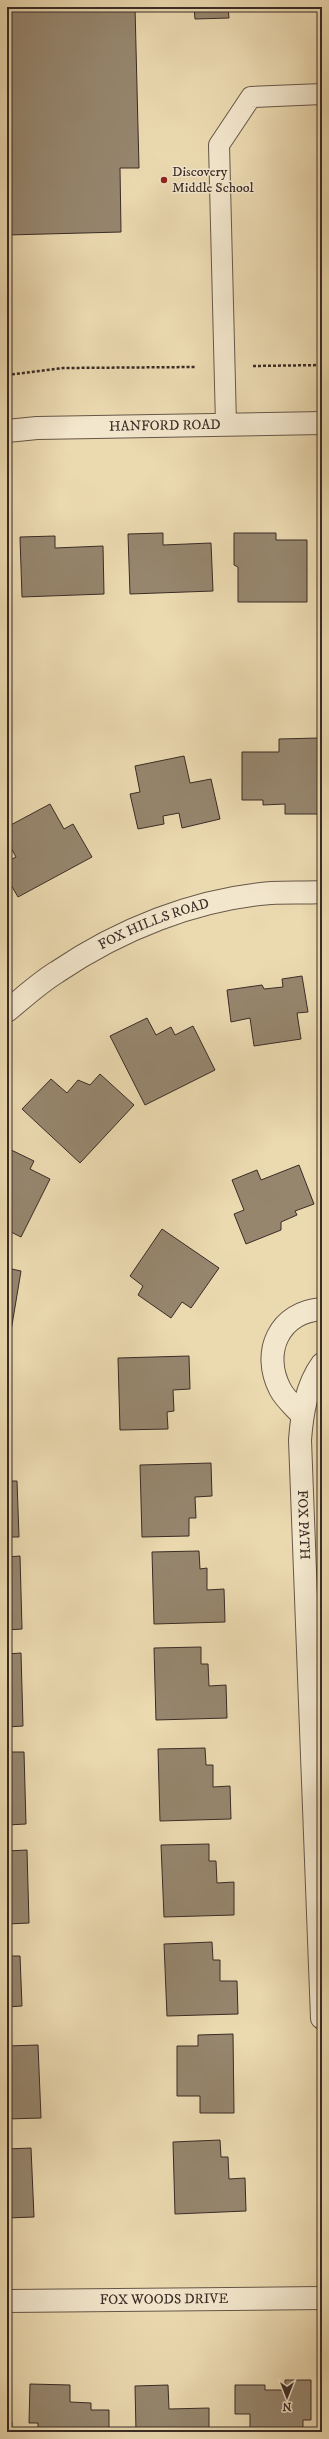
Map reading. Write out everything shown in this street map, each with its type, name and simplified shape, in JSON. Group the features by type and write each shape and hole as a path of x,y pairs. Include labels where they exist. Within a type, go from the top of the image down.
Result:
{"street":[{"name":"HANFORD ROAD","path":"7,432 37,428 322,423"},
{"name":"FOX HILLS ROAD","path":"7,1011 56,972 114,938 164,917 230,900 270,894 322,892"},
{"path":"302,1415 281,1391 272,1357 279,1333 286,1322 309,1310 322,1309"},
{"name":"FOX PATH","path":"322,1364 309,1390 302,1415 300,1440 322,2018"},
{"name":"FOX WOODS DRIVE","path":"7,2302 322,2298"}],"lane":[{"path":"226,424 219,145 251,97 322,94"}],"path":[{"path":"7,375 63,368 322,365"}],"building":[{"path":"7,7 135,7 139,168 120,168 121,232 7,235"},
{"path":"194,7 228,7 229,18 195,19"},
{"path":"163,533 163,545 211,543 213,591 130,594 128,534"},
{"path":"234,533 276,533 276,540 307,540 307,602 238,602 238,567 234,565"},
{"path":"55,536 55,548 103,546 104,594 22,597 20,537"},
{"path":"318,738 318,814 285,814 285,804 263,805 263,800 242,800 242,752 279,752 279,739"},
{"path":"184,756 190,783 211,779 220,819 182,828 179,813 163,816 164,824 138,829 130,794 140,792 135,766"},
{"path":"50,804 64,829 73,824 92,857 18,897 7,878 7,862 16,857 7,840 7,827"},
{"path":"302,976 308,1012 297,1013 301,1039 254,1046 250,1018 231,1022 227,990 262,985 264,989 283,987 282,979"},
{"path":"147,1018 156,1035 171,1027 175,1035 193,1026 215,1070 145,1105 110,1036"},
{"path":"100,1074 134,1105 80,1163 22,1109 51,1079 67,1093 78,1080 90,1085"},
{"path":"7,1148 34,1161 30,1169 50,1179 21,1237 7,1230"},
{"path":"299,1165 314,1204 295,1211 297,1215 281,1222 281,1230 246,1244 234,1214 244,1210 232,1180 257,1170 261,1180"},
{"path":"162,1229 219,1268 191,1308 182,1302 171,1318 138,1295 143,1286 130,1276"},
{"path":"7,1268 21,1271 9,1343 7,1342"},
{"path":"189,1356 190,1389 173,1390 174,1411 167,1412 168,1429 120,1430 118,1358"},
{"path":"211,1463 212,1496 195,1497 196,1518 189,1518 189,1536 142,1537 140,1465"},
{"path":"7,1481 17,1481 19,1537 7,1537"},
{"path":"199,1551 200,1569 207,1568 207,1590 224,1589 225,1622 154,1624 152,1552"},
{"path":"20,1556 22,1629 7,1630 7,1557"},
{"path":"201,1647 201,1664 208,1664 209,1686 226,1685 227,1718 156,1720 154,1648"},
{"path":"21,1653 23,1726 7,1727 7,1654"},
{"path":"205,1748 206,1765 213,1765 213,1787 230,1786 231,1819 160,1821 158,1749"},
{"path":"7,1752 24,1752 26,1824 7,1825"},
{"path":"209,1844 209,1861 216,1861 217,1883 234,1882 234,1915 164,1917 161,1845"},
{"path":"27,1850 29,1923 7,1924 7,1851"},
{"path":"212,1942 213,1960 220,1960 220,1981 237,1981 238,2014 167,2016 164,1944"},
{"path":"7,1956 20,1956 22,2006 7,2007"},
{"path":"233,2034 234,2113 200,2113 200,2096 177,2096 177,2046 198,2046 198,2035"},
{"path":"38,2045 41,2118 7,2119 7,2046"},
{"path":"220,2140 221,2157 228,2157 229,2179 245,2178 246,2211 175,2214 173,2142"},
{"path":"31,2148 34,2217 7,2218 7,2149"},
{"path":"285,2380 311,2380 311,2420 303,2420 303,2432 250,2432 250,2414 235,2414 235,2385 265,2385 265,2390 285,2390"},
{"path":"30,2384 70,2385 70,2402 91,2403 91,2410 109,2410 109,2432 38,2432 38,2423 29,2423"},
{"path":"168,2385 169,2409 209,2408 209,2432 136,2432 135,2386"},
{"path":"7,2422 12,2422 12,2432 7,2432"}],"place":[{"name":"Discovery Middle School","path":"164,180"}]}
